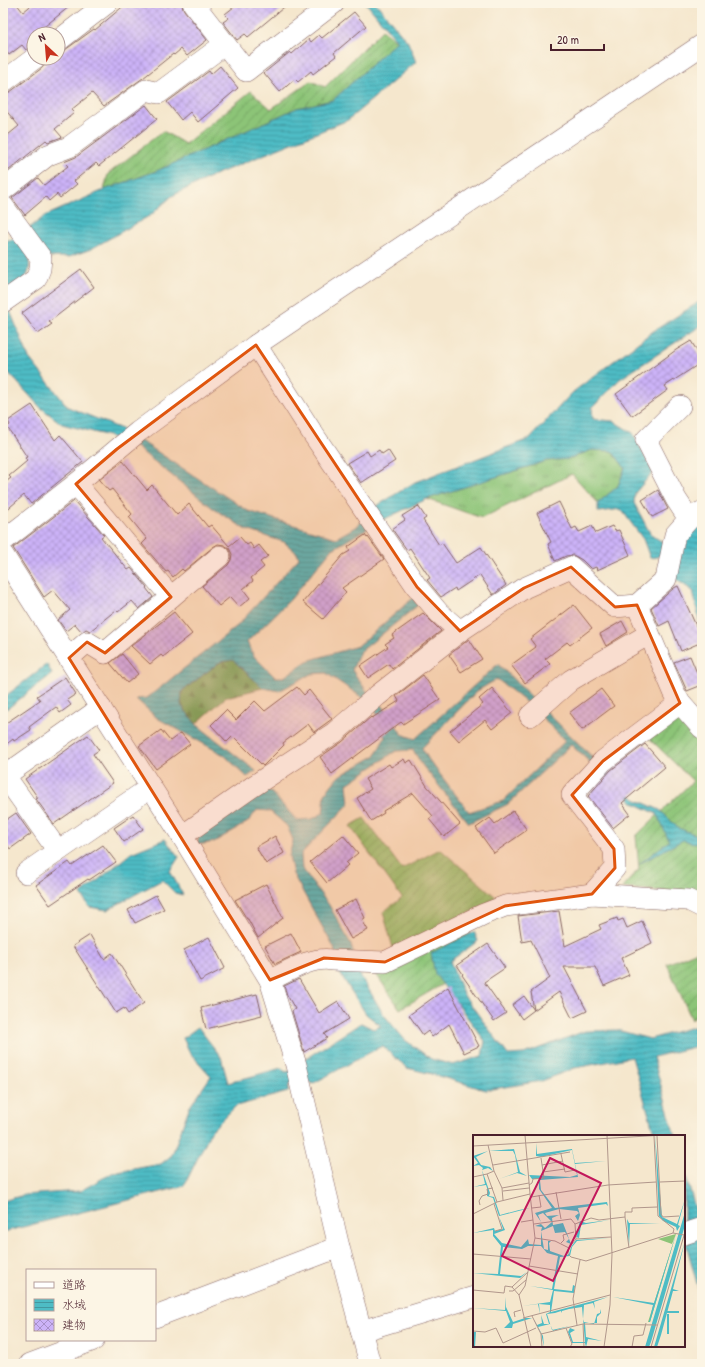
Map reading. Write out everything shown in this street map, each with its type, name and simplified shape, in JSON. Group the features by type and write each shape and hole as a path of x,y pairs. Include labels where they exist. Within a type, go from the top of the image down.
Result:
{"street":[{"path":"66,34 107,3"},
{"path":"193,3 246,71 334,3"},
{"path":"3,190 48,155 68,147 146,90 159,93 225,44"},
{"path":"3,541 76,484 116,449 256,345 702,45"},
{"path":"3,82 26,65"},
{"path":"3,206 41,258 40,269 36,279 4,302"},
{"path":"256,345 313,434 417,587 439,613 460,631"},
{"path":"182,836 256,784 334,733 371,701 460,631 524,588 571,567 615,607 637,605 666,579 675,535 696,515 676,499 646,440 680,406"},
{"path":"76,484 171,597"},
{"path":"3,555 182,836 270,980 302,1087 340,1247 370,1364"},
{"path":"69,658 87,642 104,653 220,556"},
{"path":"637,605 674,692 680,703 702,728"},
{"path":"537,710 571,680 649,634"},
{"path":"592,894 615,868 614,848 572,795 598,767 680,703"},
{"path":"58,851 4,777 101,708"},
{"path":"26,873 151,787"},
{"path":"270,980 311,961 324,958 332,960 385,962 484,914 505,906 592,894 688,900 702,907"},
{"path":"685,1234 702,1228"},
{"path":"156,1317 340,1247"},
{"path":"361,1331 473,1297"},
{"path":"30,1364 91,1341"}],"highlighted area":[{"path":"256,345 417,587 460,631 524,588 571,567 615,607 637,605 680,703 603,761 572,795 614,849 615,868 592,894 505,906 385,962 324,958 270,980 69,658 87,642 105,653 171,597 76,484 117,449"}],"green space":[{"path":"382,30 397,41 333,100 297,108 159,170 104,190 108,174 163,131 185,144 251,91 271,109 311,81 325,87"},
{"path":"592,450 612,451 625,468 618,486 598,503 572,474 482,518 427,499 546,461 568,459"},
{"path":"233,660 263,688 226,697 196,724 181,705 182,691 220,662"},
{"path":"681,715 702,735 702,894 622,888 639,869 636,836 693,781 649,738"},
{"path":"364,818 402,869 440,849 497,898 461,918 471,938 440,956 448,981 400,1009 376,974 397,962 383,912 402,898 350,826"},
{"path":"702,949 702,1008 692,1020 667,964"}],"water":[{"path":"366,3 376,3 408,42 416,62 348,120 212,176 172,196 151,215 91,249 69,257 28,257 29,270 27,276 19,284 3,295 3,241 15,239 45,216 104,190 159,170 297,108 333,100 397,41"},
{"path":"702,300 702,325 620,379 592,408 593,419 613,421 633,433 653,472 635,493 634,503 651,535 663,542 662,556 650,558 643,539 621,509 598,512 598,503 618,486 625,468 612,451 592,450 568,459 546,461 427,499 380,521 331,550 290,600 247,642 254,656 275,677 284,677 307,661 358,646 413,598 418,605 360,652 352,670 366,690 382,705 402,734 415,739 498,664 635,799 660,810 678,828 702,837 702,845 683,840 639,864 669,841 657,814 634,803 571,745 508,804 469,823 422,765 413,750 396,751 347,784 349,804 301,854 302,869 329,905 351,944 360,975 384,1015 405,1040 431,1059 453,1065 482,1056 485,1041 435,974 431,953 474,932 478,941 450,961 463,994 508,1055 524,1054 585,1031 617,1030 650,1039 697,1026 702,1020 702,1045 653,1057 675,1135 655,1135 632,1057 575,1068 542,1081 486,1090 407,1068 382,1046 312,1084 307,1081 289,1085 288,1092 236,1106 211,1131 184,1186 3,1232 3,1201 24,1195 80,1191 112,1173 161,1164 172,1155 189,1108 211,1076 190,1053 183,1038 198,1027 221,1057 228,1083 281,1068 286,1072 302,1067 305,1059 361,1023 373,1029 381,1026 366,1014 339,972 334,948 293,874 289,856 293,840 287,826 270,811 257,810 248,822 214,842 197,845 200,832 258,796 258,788 270,791 297,820 312,819 323,813 325,793 338,777 375,756 385,737 376,711 360,696 326,673 311,674 279,691 263,688 233,660 220,662 182,691 181,705 196,724 256,771 247,777 224,755 157,718 136,699 147,698 237,626 299,558 297,553 284,542 247,530 214,509 136,447 109,436 62,424 40,407 6,370 3,361 3,307 9,308 29,358 68,407 124,430 248,511 336,538 357,526 373,512 372,509 415,482 529,439 573,392 652,332","holes":["497,679 532,707 565,741 503,801 469,812 429,760 422,748 477,691"]},
{"path":"697,526 702,526 702,635 693,591 674,578 684,540"},
{"path":"47,664 52,674 3,712 3,698"},
{"path":"165,839 179,857 170,871 183,895 175,893 162,880 107,910 89,907 81,894 131,853"},
{"path":"685,1172 702,1232 702,1302 685,1240"}],"building":[{"path":"3,3 16,3 23,12 34,3 74,3 45,26 26,26 26,50 22,45 9,55 3,47"},
{"path":"127,3 181,3 184,10 207,40 187,56 181,49 174,55 173,54 104,106 92,93 71,110 74,113 55,129 62,137 48,142 46,140 3,175 3,139 19,126 3,107 3,95 10,92 44,66 66,66 66,49 94,29 95,30"},
{"path":"239,3 289,3 248,37 245,34 237,40 223,22 229,18 225,14"},
{"path":"354,12 366,26 334,53 336,56 313,74 311,71 298,82 295,79 280,92 264,73 290,52 292,54 309,39 311,42 319,35 322,38"},
{"path":"220,66 238,88 198,122 190,112 181,120 167,102 209,71 211,74"},
{"path":"146,105 157,119 99,166 96,163 74,181 77,184 60,198 57,194 49,201 46,197 25,215 12,198 38,178 44,185 68,166 64,162 76,157"},
{"path":"81,269 94,287 49,322 52,324 38,334 22,313"},
{"path":"691,341 702,359 702,362 665,386 668,390 632,416 616,394 676,350"},
{"path":"32,405 55,440 60,435 83,462 31,504 24,495 3,513 3,484 11,478 9,476 27,461 25,458 27,457 7,427 10,425 8,421"},
{"path":"379,450 382,454 388,450 395,461 361,483 347,463 367,451 370,456"},
{"path":"123,461 147,490 152,485 177,515 189,504 208,527 211,525 229,546 240,537 247,545 250,543 254,549 259,545 268,556 260,562 264,567 251,578 253,581 243,589 250,598 239,607 230,597 219,606 202,586 228,565 231,560 232,554 229,548 224,545 218,544 213,547 184,571 182,569 173,577 168,571 166,572 142,544 147,539 129,517 132,514 112,489 109,491 99,480"},
{"path":"658,490 668,509 652,517 642,500"},
{"path":"74,501 104,535 101,537 128,570 131,568 147,587 146,588 153,597 139,609 132,601 118,612 116,610 90,631 86,629 82,632 75,624 66,631 58,620 70,610 53,590 44,597 13,548"},
{"path":"559,502 572,529 576,527 579,532 592,526 596,533 612,526 615,531 619,530 630,555 597,570 596,567 591,569 582,560 573,555 566,556 555,561 548,544 551,542 537,513"},
{"path":"418,506 426,518 423,520 439,545 442,543 456,563 481,547 506,585 493,595 480,575 456,591 455,588 441,597 427,580 430,578 410,548 407,550 392,529 405,520 402,516"},
{"path":"365,535 384,559 342,588 346,592 323,619 303,602 343,555 350,551 348,547"},
{"path":"678,586 702,639 702,642 681,651 669,621 659,626 651,608"},
{"path":"574,605 592,628 570,645 567,642 545,659 550,664 525,683 511,665 536,647 530,639"},
{"path":"174,612 192,634 163,657 161,655 150,664 131,646"},
{"path":"423,613 441,631 392,669 389,664 368,678 360,666 388,647 385,644 394,638 392,635"},
{"path":"622,621 628,632 606,646 600,634"},
{"path":"469,639 482,659 461,672 449,655"},
{"path":"122,654 138,674 127,683 110,663"},
{"path":"690,656 702,685 687,691 674,662"},
{"path":"423,675 440,700 403,724 401,722 332,774 320,757 342,742 371,717 372,718 399,701 396,696"},
{"path":"65,677 76,694 67,700 71,705 60,713 56,707 29,727 31,730 14,741 13,739 3,747 3,725 40,700 37,696"},
{"path":"297,687 304,695 309,690 332,719 314,732 308,724 283,743 284,745 263,766 233,736 227,742 211,725 226,710 236,720 255,701 265,711"},
{"path":"492,688 512,713 492,729 485,720 459,741 450,731 483,704 479,699"},
{"path":"601,689 614,706 582,730 569,713"},
{"path":"161,730 170,741 181,733 190,744 156,769 139,746"},
{"path":"88,735 99,750 93,754 113,783 54,824 36,799 38,798 25,779"},
{"path":"645,744 665,767 622,803 630,814 613,828 588,796 611,770"},
{"path":"404,759 406,763 411,760 427,786 460,824 444,837 429,819 433,816 413,793 383,811 384,813 371,821 357,798 371,789 365,779 389,764 391,767"},
{"path":"513,811 527,830 494,853 476,828 490,818 495,824"},
{"path":"16,813 31,834 10,849 3,838 3,822"},
{"path":"133,815 143,829 124,842 114,828"},
{"path":"343,835 358,853 346,863 348,865 327,883 310,862"},
{"path":"275,836 284,853 266,864 256,847"},
{"path":"103,845 116,862 50,905 36,885 69,862 72,866"},
{"path":"266,884 283,918 258,938 248,919 235,900"},
{"path":"156,895 164,909 135,923 128,910"},
{"path":"356,899 365,918 362,920 368,930 351,939 335,910"},
{"path":"559,911 565,946 601,929 599,925 617,918 618,921 623,919 627,928 642,921 652,943 621,958 629,975 604,986 595,967 564,967 587,1011 572,1018 559,992 534,1010 531,992 550,978 531,940 522,942 518,916"},
{"path":"291,933 301,952 275,964 265,946"},
{"path":"90,935 104,959 112,953 144,1003 128,1014 124,1008 116,1013 73,946"},
{"path":"209,937 225,968 200,981 184,950"},
{"path":"488,944 505,968 484,982 506,1013 494,1021 462,975 463,974 457,965"},
{"path":"299,979 319,1013 338,1001 349,1019 324,1034 327,1038 304,1052 292,1011 295,1009 284,986"},
{"path":"448,987 479,1046 464,1053 449,1024 432,1037 428,1031 423,1035 409,1015"},
{"path":"257,994 262,1015 206,1029 201,1008"},
{"path":"524,996 534,1010 522,1019 512,1005"}]}
